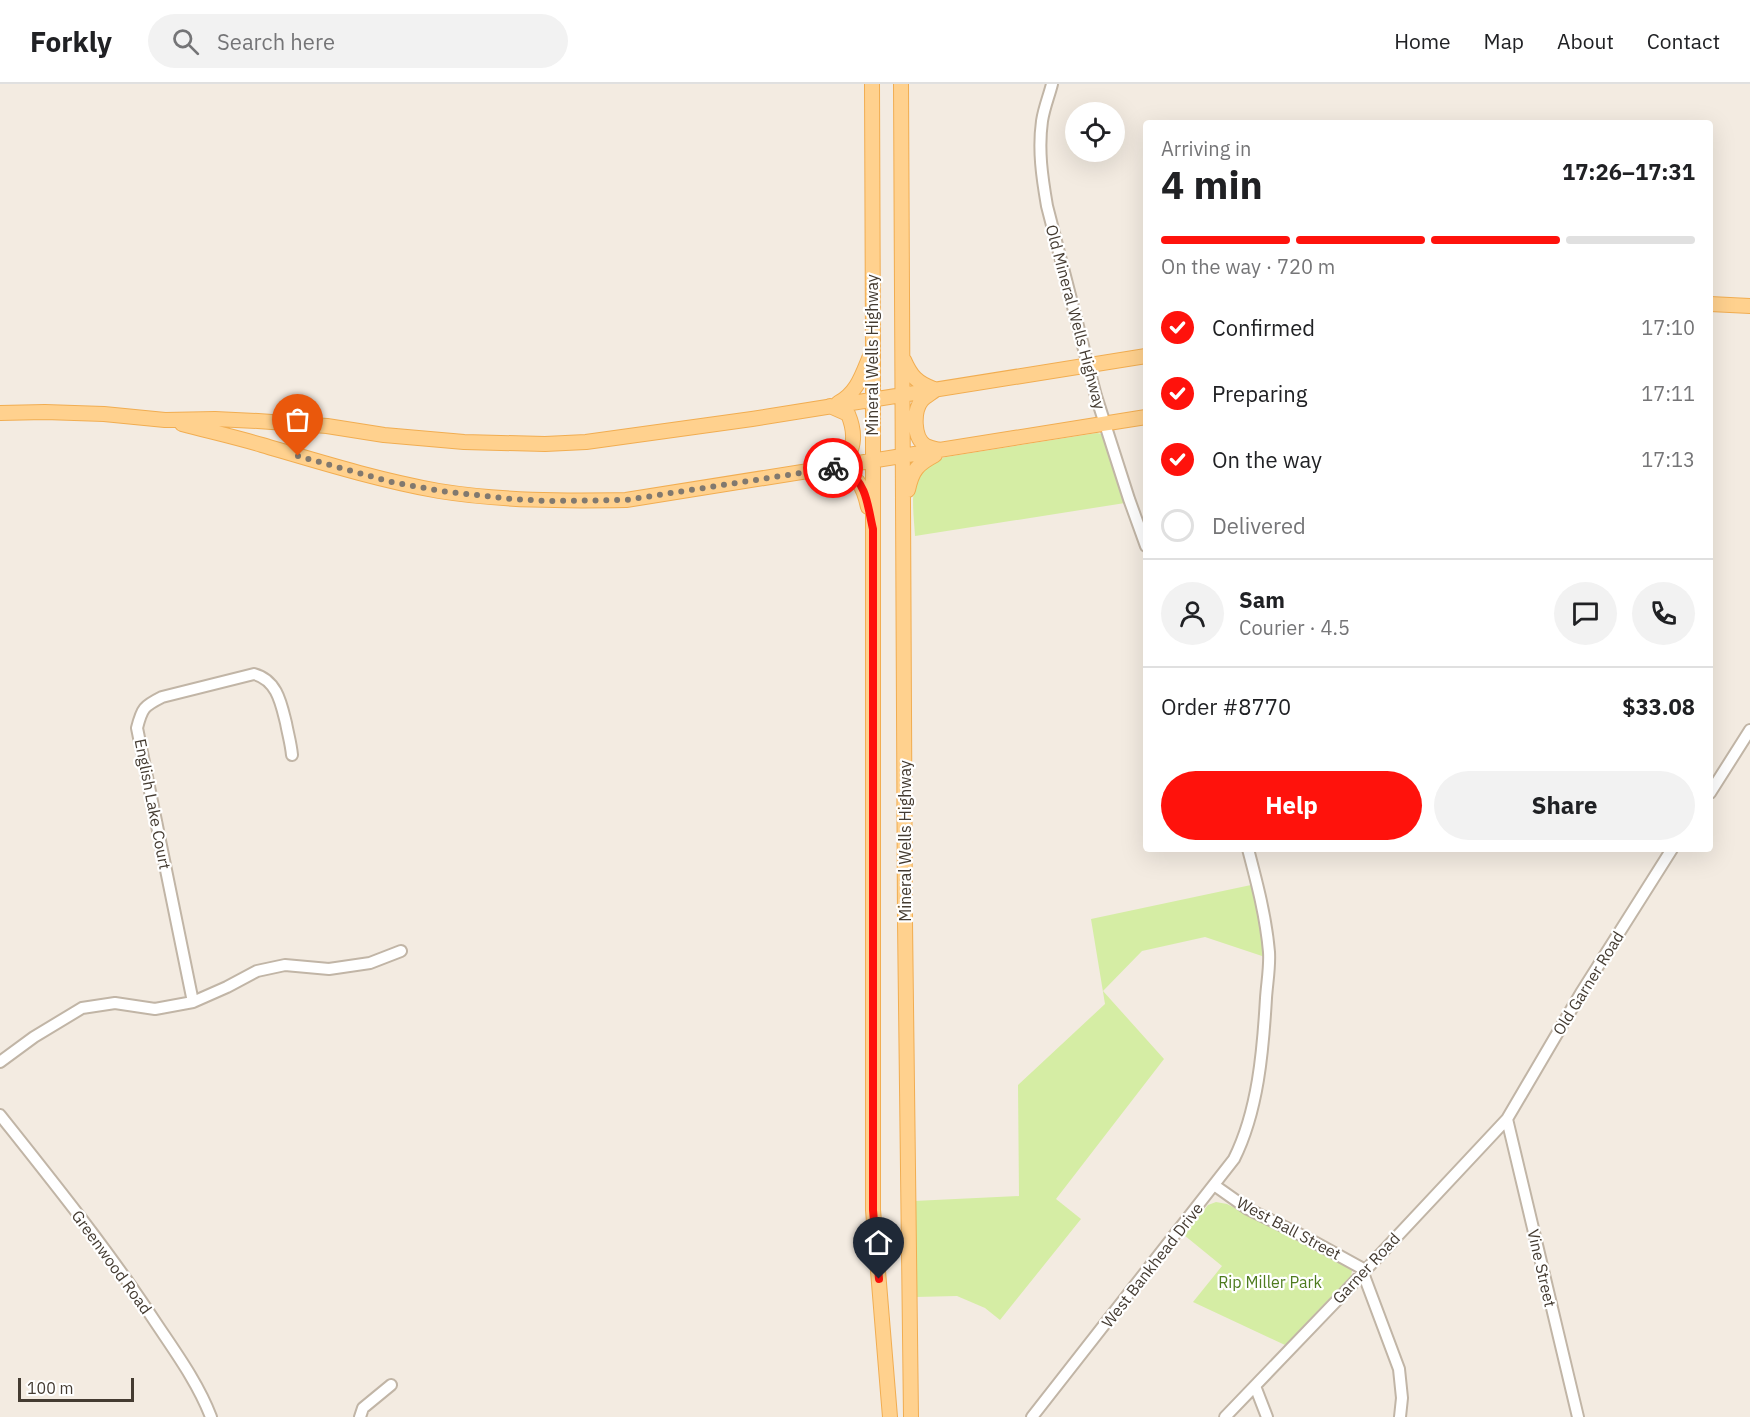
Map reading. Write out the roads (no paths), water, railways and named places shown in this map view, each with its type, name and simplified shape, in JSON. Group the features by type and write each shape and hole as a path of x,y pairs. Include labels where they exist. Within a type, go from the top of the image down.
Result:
{"main road":[{"name":"Mineral Wells Highway","path":"872,84 873,1210 891,1417"},
{"name":"Mineral Wells Highway","path":"901,84 905,922 911,1417"},
{"path":"1713,304 1750,306"},
{"path":"1713,310 1727,306"},
{"path":"830,406 847,398 855,390 873,349"},
{"path":"903,356 914,378 935,390"},
{"path":"0,413 45,412 104,414 165,420 258,421 327,426 384,435 465,442 545,444 586,442 658,433 1143,357"},
{"path":"935,390 921,401 916,413 917,428 920,439 925,445 942,451"},
{"path":"830,406 848,414 854,442 850,455 832,468"},
{"path":"165,420 391,482 441,491 548,501 626,500 1143,418"},
{"path":"904,509 914,470 924,460 942,451"},
{"path":"832,468 847,472 858,481 863,490 873,529"}],"street":[{"name":"Old Mineral Wells Highway","path":"1052,84 1042,119 1040,148 1047,206 1104,425 1143,537"},
{"name":"English Lake Court","path":"193,1002 137,728 141,711 162,697 254,674 262,676 273,686 280,698 292,755"},
{"path":"1713,788 1750,730"},
{"name":"West Bankhead Drive","path":"1032,1417 1214,1185 1238,1151 1255,1103 1265,1017 1269,955 1262,902 1249,852"},
{"name":"Old Garner Road","path":"1507,1119 1581,993 1670,852"},
{"path":"0,1062 34,1037 82,1008 115,1003 155,1008 193,1002 257,970 285,965 329,969 370,963 401,951"},
{"name":"Greenwood Road","path":"0,1115 55,1182 137,1294 183,1364 206,1403 211,1417"},
{"name":"Garner Road","path":"1225,1417 1507,1119"},
{"name":"Vine Street","path":"1507,1119 1578,1417"},
{"name":"West Ball Street","path":"1214,1185 1248,1209 1364,1271"},
{"path":"1364,1271 1399,1370 1402,1398 1400,1417"},
{"path":"360,1417 363,1408 391,1385"},
{"path":"1255,1386 1267,1417"}],"park label":[{"name":"Rip Miller Park","path":"1270,1282"}]}
